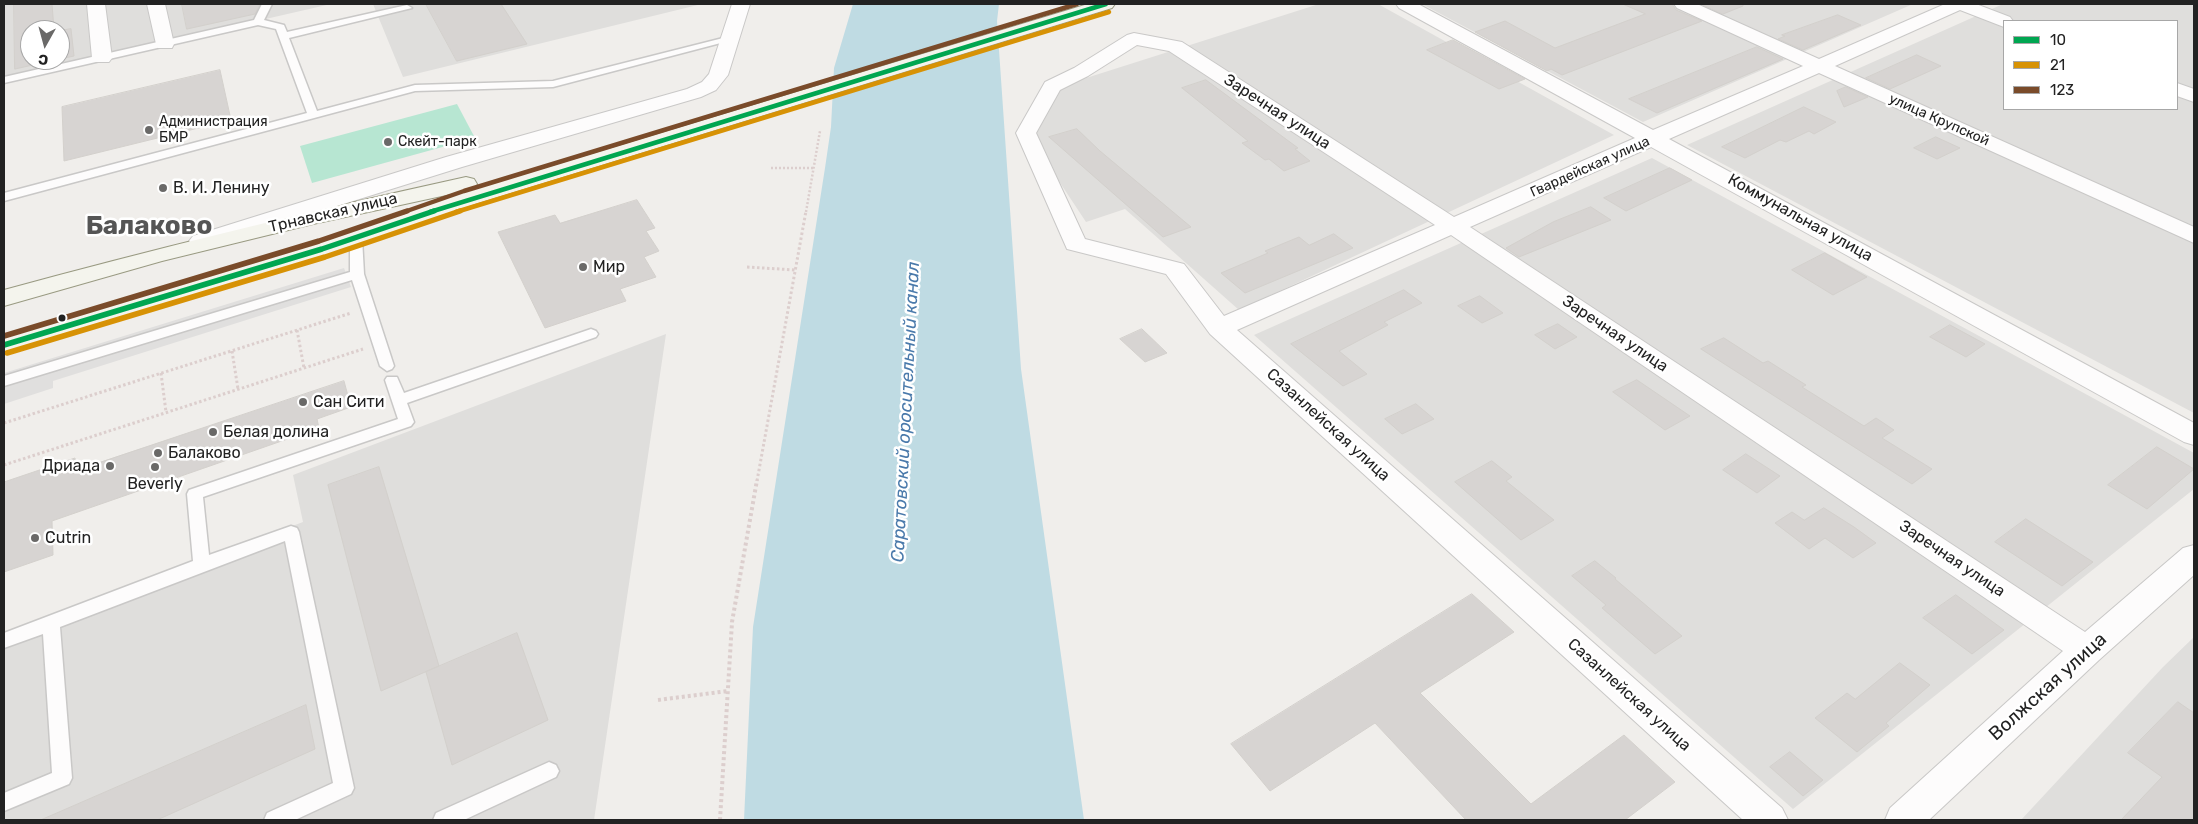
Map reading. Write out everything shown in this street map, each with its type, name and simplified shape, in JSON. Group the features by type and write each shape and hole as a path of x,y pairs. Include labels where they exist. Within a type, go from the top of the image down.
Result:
{"main road":[{"path":"734,116 1106,4"},
{"name":"Трнавская улица","path":"4,298 154,256 313,217 464,184 734,116"},
{"name":"Трнавская улица","path":"4,345 322,249 467,199 734,116"},
{"path":"313,217 324,225 326,236 322,249"}],"street":[{"path":"96,4 102,58"},
{"path":"156,4 165,44"},
{"path":"154,256 454,162 694,93 709,86 718,75 741,4"},
{"name":"Коммунальная улица","path":"1405,4 1654,138 2194,435"},
{"name":"улица Крупской","path":"1683,4 2194,236"},
{"path":"1960,4 2003,21"},
{"name":"Гвардейская улица","path":"1220,328 1960,4"},
{"name":"Заречная улица","path":"1134,39 1175,46 1454,226 2087,650"},
{"name":"Сазанлейская улица","path":"1134,39 1081,72 1052,86 1026,133 1075,244 1175,269 1220,328 1769,820"},
{"path":"2178,89 2194,96"},
{"path":"454,162 441,172 438,178 446,183 464,184"},
{"name":"Волжская улица","path":"1903,820 2087,650 2194,557"}],"lane":[{"path":"258,22 268,4"},
{"path":"284,36 407,8"},
{"path":"4,80 258,22 280,27 313,115"},
{"path":"4,198 415,88 553,84 731,38"},
{"path":"202,565 195,494 406,422 357,274 356,238"},
{"path":"4,381 357,274"},
{"path":"399,400 592,334"},
{"path":"4,641 291,532 344,788 296,815 274,820"},
{"path":"4,802 62,778 51,623"},
{"path":"443,820 549,770"}],"path":[{"path":"720,820 732,622 820,131"},
{"path":"771,168 813,168"},
{"path":"747,267 795,270"},
{"path":"4,422 368,308"},
{"path":"297,330 304,368"},
{"path":"4,465 380,343"},
{"path":"232,351 238,389"},
{"path":"162,373 166,412"},
{"path":"658,700 728,690"}],"shaded area":[{"path":"4,4 331,4 70,64 70,20 20,20 20,70 43,70 4,79"},
{"path":"373,4 702,4 403,77"},
{"path":"1319,4 1378,4 1614,135 1239,310 1125,209 1086,222 1041,154 1035,129 1061,86"},
{"path":"1422,4 1913,4 1643,122"},
{"path":"2003,4 2194,4 2194,413 1687,145"},
{"path":"1652,158 2194,453 2194,489 1793,809 1254,335"},
{"path":"344,268 351,287 53,381 53,388 4,404 4,373"},
{"path":"666,334 594,820 4,820 4,635 303,522 293,475"},
{"path":"2194,637 2194,820 2021,820 2163,667"}],"green space":[{"name":"Скейт-парк","path":"457,104 475,138 312,183 300,146"}],"water":[{"name":"Саратовский оросительный канал","path":"853,4 999,4 997,21 1021,369 1084,820 744,820 753,627 831,127 834,68"}],"building":[{"path":"14,4 52,4 53,20 20,20 20,68 15,69"},
{"path":"182,4 260,4 255,14 187,29"},
{"path":"426,4 501,4 527,44 457,61"},
{"path":"1623,4 1672,4 1676,10 1702,21 1562,75 1551,69 1547,71 1475,32 1505,21 1555,48 1645,14"},
{"path":"1701,4 1743,4 1743,6 1723,14"},
{"path":"1838,15 1861,25 1803,50 1778,39 1785,36 1782,35"},
{"path":"70,29 74,56 70,57"},
{"path":"1453,40 1525,79 1499,89 1427,50"},
{"path":"1757,47 1783,59 1657,113 1629,99"},
{"path":"1917,55 1941,66 1890,89 1866,78"},
{"path":"220,70 231,120 64,161 62,107"},
{"path":"1206,80 1298,148 1295,149 1310,161 1284,171 1269,159 1265,160 1242,143 1248,141 1182,88"},
{"path":"1846,87 1868,97 1844,107 1837,91"},
{"path":"1804,107 1836,122 1814,134 1809,131 1786,142 1780,140 1745,158 1722,147"},
{"path":"1077,129 1100,151 1191,227 1163,237 1049,137"},
{"path":"1936,137 1960,148 1937,159 1914,148"},
{"path":"1670,168 1692,180 1626,211 1604,198"},
{"name":"Мир","path":"637,200 655,228 646,231 659,251 644,257 656,277 620,289 626,301 545,328 498,232 555,215 560,223"},
{"path":"1591,207 1611,220 1519,257 1506,248 1553,222"},
{"path":"1334,234 1353,248 1245,293 1221,273 1268,253 1265,251 1299,237 1309,245"},
{"path":"1825,253 1867,277 1833,295 1792,270"},
{"path":"1404,290 1422,303 1384,322 1388,325 1339,351 1367,374 1343,386 1291,344"},
{"path":"1480,296 1503,313 1482,323 1458,306"},
{"path":"1558,324 1577,337 1555,349 1535,335"},
{"path":"1950,325 1985,344 1966,357 1930,337"},
{"path":"1142,329 1167,353 1145,362 1120,339"},
{"path":"1724,338 1763,363 1768,361 1806,385 1802,387 1864,426 1876,418 1894,430 1882,438 1932,469 1912,484 1701,349"},
{"path":"1637,380 1690,416 1665,430 1613,392"},
{"path":"344,381 351,407 317,419 319,428 52,521 53,555 4,572 4,482 75,458 76,470"},
{"path":"1416,404 1434,419 1402,434 1385,419"},
{"path":"2157,447 2194,469 2147,509 2108,485"},
{"path":"1746,454 1780,476 1757,493 1723,470"},
{"path":"1492,461 1512,477 1506,481 1554,520 1521,540 1455,482"},
{"path":"379,467 439,666 381,691 328,485"},
{"path":"1824,508 1876,543 1853,558 1825,538 1809,549 1775,523 1792,512 1804,520"},
{"path":"2026,519 2093,562 2062,586 1995,542"},
{"path":"1595,561 1682,636 1655,654 1602,608 1606,605 1572,576"},
{"path":"1472,594 1514,632 1420,693 1531,804 1624,735 1675,782 1625,820 1466,820 1375,723 1270,791 1231,744"},
{"path":"1956,595 2004,630 1972,654 1923,618"},
{"path":"517,633 548,720 452,765 426,672"},
{"path":"1900,663 1930,685 1886,723 1889,726 1857,752 1815,718 1847,693 1855,699"},
{"path":"2178,702 2194,713 2194,820 2121,820 2162,777 2128,753"},
{"path":"306,705 315,749 157,820 41,820"},
{"path":"1790,752 1823,780 1803,796 1770,767"}],"transit line":[{"name":"123","path":"4,336 319,241 464,191 1077,4"},
{"name":"10","path":"4,345 322,249 467,199 1106,4"},
{"name":"21","path":"7,353 325,257 470,207 1109,12"}],"place":[{"name":"Администрация БМР","path":"149,130"},
{"name":"Скейт-парк","path":"388,142"},
{"name":"В. И. Ленину","path":"163,188"},
{"name":"Мир","path":"583,267"},
{"name":"Сан Сити","path":"303,402"},
{"name":"Белая долина","path":"213,432"},
{"name":"Балаково","path":"158,453"},
{"name":"Дриада","path":"110,466"},
{"name":"Beverly","path":"155,467"},
{"name":"Cutrin","path":"35,538"}],"district":[{"name":"Балаково","path":"149,226"}]}
